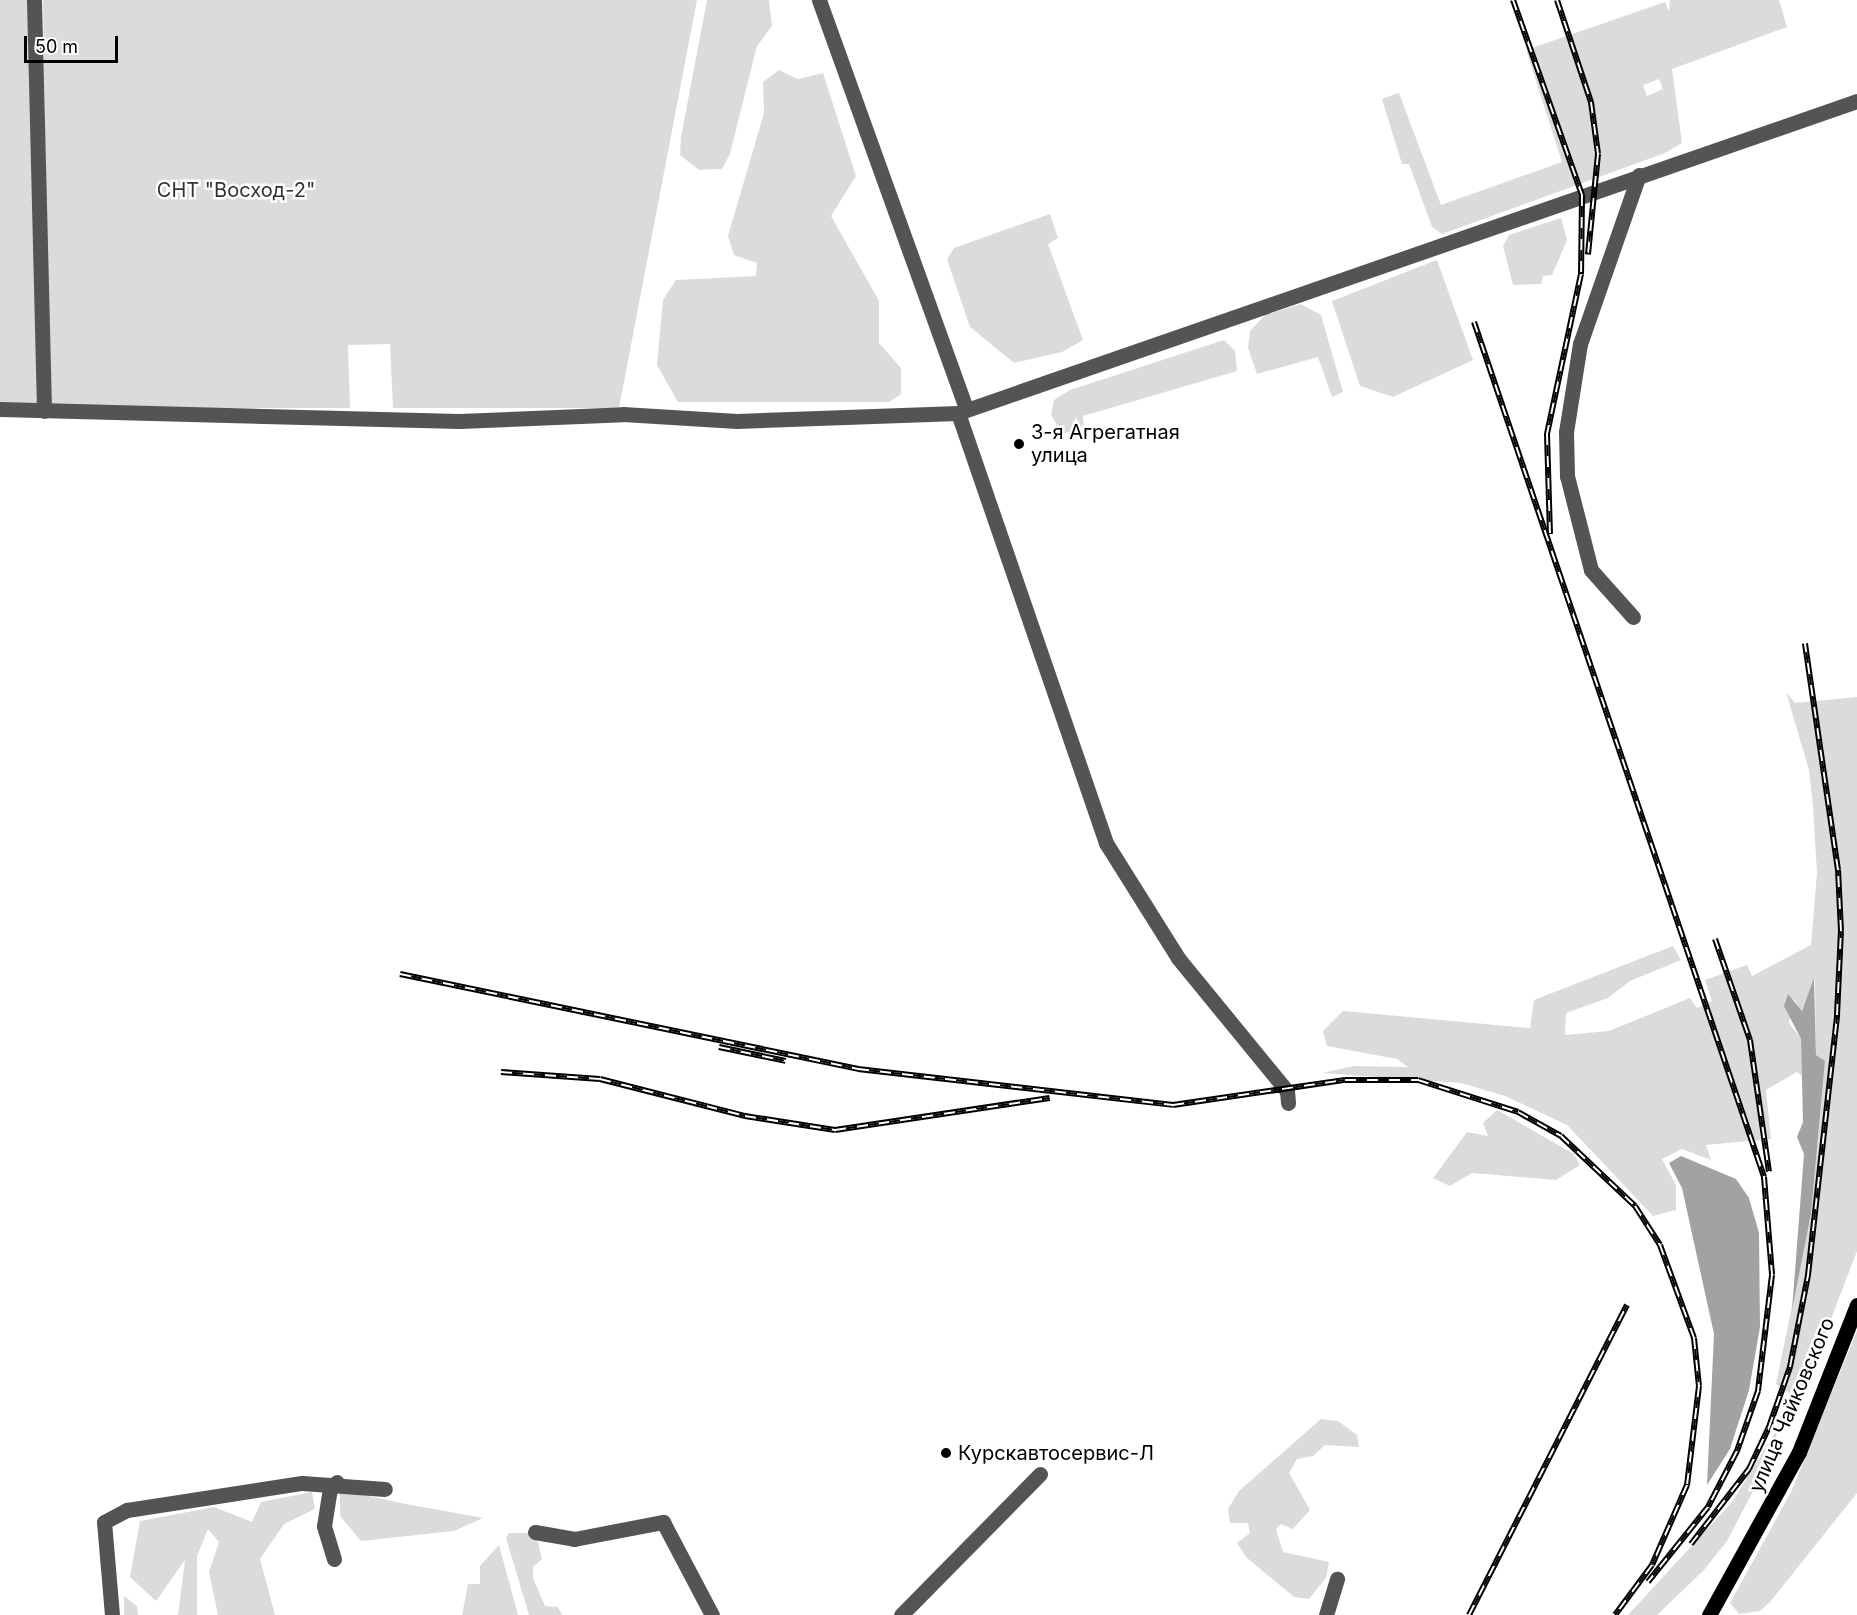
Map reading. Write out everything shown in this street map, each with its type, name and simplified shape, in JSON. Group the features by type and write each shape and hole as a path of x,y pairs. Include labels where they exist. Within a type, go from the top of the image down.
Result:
{"main road":[{"name":"улица Чайковского","path":"1709,1615 1799,1452 1857,1305"}],"street":[{"path":"34,0 44,411"},
{"path":"819,0 962,411 1106,843 1178,958 1287,1091 1288,1103"},
{"path":"0,409 459,421 623,414 737,421 962,411 1857,101"},
{"path":"1633,617 1591,570 1567,476 1566,432 1580,344 1639,175"},
{"path":"902,1615 1040,1474"},
{"path":"334,1559 324,1526 330,1488 337,1482"},
{"path":"112,1615 104,1522 127,1510 337,1482 385,1489"},
{"path":"535,1532 574,1539 663,1522 712,1615"},
{"path":"1326,1615 1337,1579"}],"green space":[{"path":"0,0 30,0 39,407 0,407"},
{"name":"СНТ \"Восход-2\"","path":"43,0 697,0 619,408 393,408 390,344 348,345 350,408 49,408"},
{"path":"707,0 769,0 772,26 757,46 730,154 722,169 699,170 680,155 681,137"},
{"path":"1670,0 1779,0 1787,27 1672,69 1682,143 1665,153 1442,234 1432,227 1409,164 1402,164 1382,99 1399,93 1441,205 1562,162 1526,50 1665,2 1669,12","holes":["1659,79 1663,89 1647,96 1643,85"]},
{"path":"779,70 798,79 823,73 856,176 831,216 879,301 879,343 901,368 901,394 889,402 678,402 657,365 663,300 676,280 756,276 757,263 734,255 728,236 764,113 763,82"},
{"path":"1050,214 1058,238 1048,244 1083,340 1062,352 1014,363 970,327 947,259 954,248"},
{"path":"1561,218 1567,240 1552,275 1543,276 1541,284 1513,285 1503,246 1509,235"},
{"path":"1437,260 1473,360 1393,397 1360,386 1332,301"},
{"path":"1301,304 1321,315 1343,392 1332,397 1318,357 1257,374 1248,348 1250,331 1265,315"},
{"path":"1224,340 1235,351 1237,371 1083,416 1084,427 1062,434 1051,415 1054,400 1070,390"},
{"path":"1786,692 1795,703 1857,697 1857,1251 1800,1400 1776,1384 1811,1214 1825,1062 1816,1055 1815,979 1801,1012 1794,999 1789,1023 1801,1039 1802,1076 1797,1072 1766,1090 1771,1139 1706,1145 1711,1160 1682,1149 1662,1159 1676,1185 1676,1210 1653,1216 1567,1125 1505,1096 1461,1083 1322,1073 1354,1066 1408,1067 1397,1059 1327,1046 1323,1031 1343,1011 1530,1028 1534,1000 1673,946 1681,960 1630,981 1608,998 1566,1013 1565,1035 1609,1031 1690,998 1697,1008 1712,1001 1705,980 1747,965 1752,976 1811,945 1817,873 1813,806 1809,770"},
{"path":"1497,1110 1574,1154 1580,1165 1556,1180 1472,1173 1450,1186 1433,1178 1467,1132 1488,1136 1483,1123"},
{"path":"1857,1331 1857,1493 1770,1602 1760,1611 1739,1614 1730,1603 1791,1492"},
{"path":"1321,1419 1338,1421 1357,1435 1359,1447 1325,1445 1313,1456 1297,1459 1289,1473 1310,1510 1293,1529 1281,1524 1276,1529 1283,1552 1329,1562 1326,1578 1309,1599 1294,1597 1246,1557 1237,1543 1250,1533 1248,1523 1230,1523 1228,1509 1239,1491"},
{"path":"1779,1426 1770,1459 1727,1541 1704,1570 1657,1615 1628,1615 1732,1502"},
{"path":"340,1490 483,1518 454,1531 361,1541 340,1516"},
{"path":"312,1492 315,1509 284,1524 260,1559 275,1615 218,1615 209,1572 219,1542 208,1529 197,1556 197,1615 178,1615 185,1560 156,1601 130,1577 140,1521 214,1507 252,1522 261,1502"},
{"path":"509,1533 529,1533 538,1542 542,1559 533,1567 533,1578 545,1606 558,1607 562,1615 529,1615 506,1538"},
{"path":"499,1545 518,1615 462,1615 468,1584 480,1584 480,1566"},
{"path":"124,1596 137,1606 138,1615 124,1615"}],"shaded area":[{"path":"1814,978 1816,1055 1825,1061 1811,1214 1792,1310 1804,1154 1797,1137 1803,1122 1801,1039 1784,1006 1788,994 1802,1011"},
{"path":"1681,1156 1736,1179 1749,1198 1759,1233 1760,1327 1749,1390 1730,1449 1707,1485 1714,1334 1682,1188 1669,1163"}],"railway":[{"path":"1513,0 1582,195 1581,274 1547,434 1550,534"},
{"path":"1557,0 1591,102 1598,154 1588,255"},
{"path":"1474,322 1764,1177 1772,1275 1758,1391 1737,1451 1708,1507 1648,1582"},
{"path":"1691,1544 1749,1469 1769,1427 1790,1367 1808,1275 1837,1015 1841,931 1838,870 1805,643"},
{"path":"1715,939 1750,1040 1769,1172"},
{"path":"400,974 858,1069 1173,1105 1345,1080 1418,1080 1518,1112 1561,1136 1635,1206 1660,1245 1694,1338 1699,1386 1687,1485 1652,1565 1615,1615"},
{"path":"719,1047 786,1061"},
{"path":"501,1072 600,1079 745,1116 835,1130 1050,1098"},
{"path":"1469,1615 1627,1305"}],"place":[{"name":"3-я Агрегатная улица","path":"1019,444"},
{"name":"Курскавтосервис-Л","path":"946,1453"}]}
